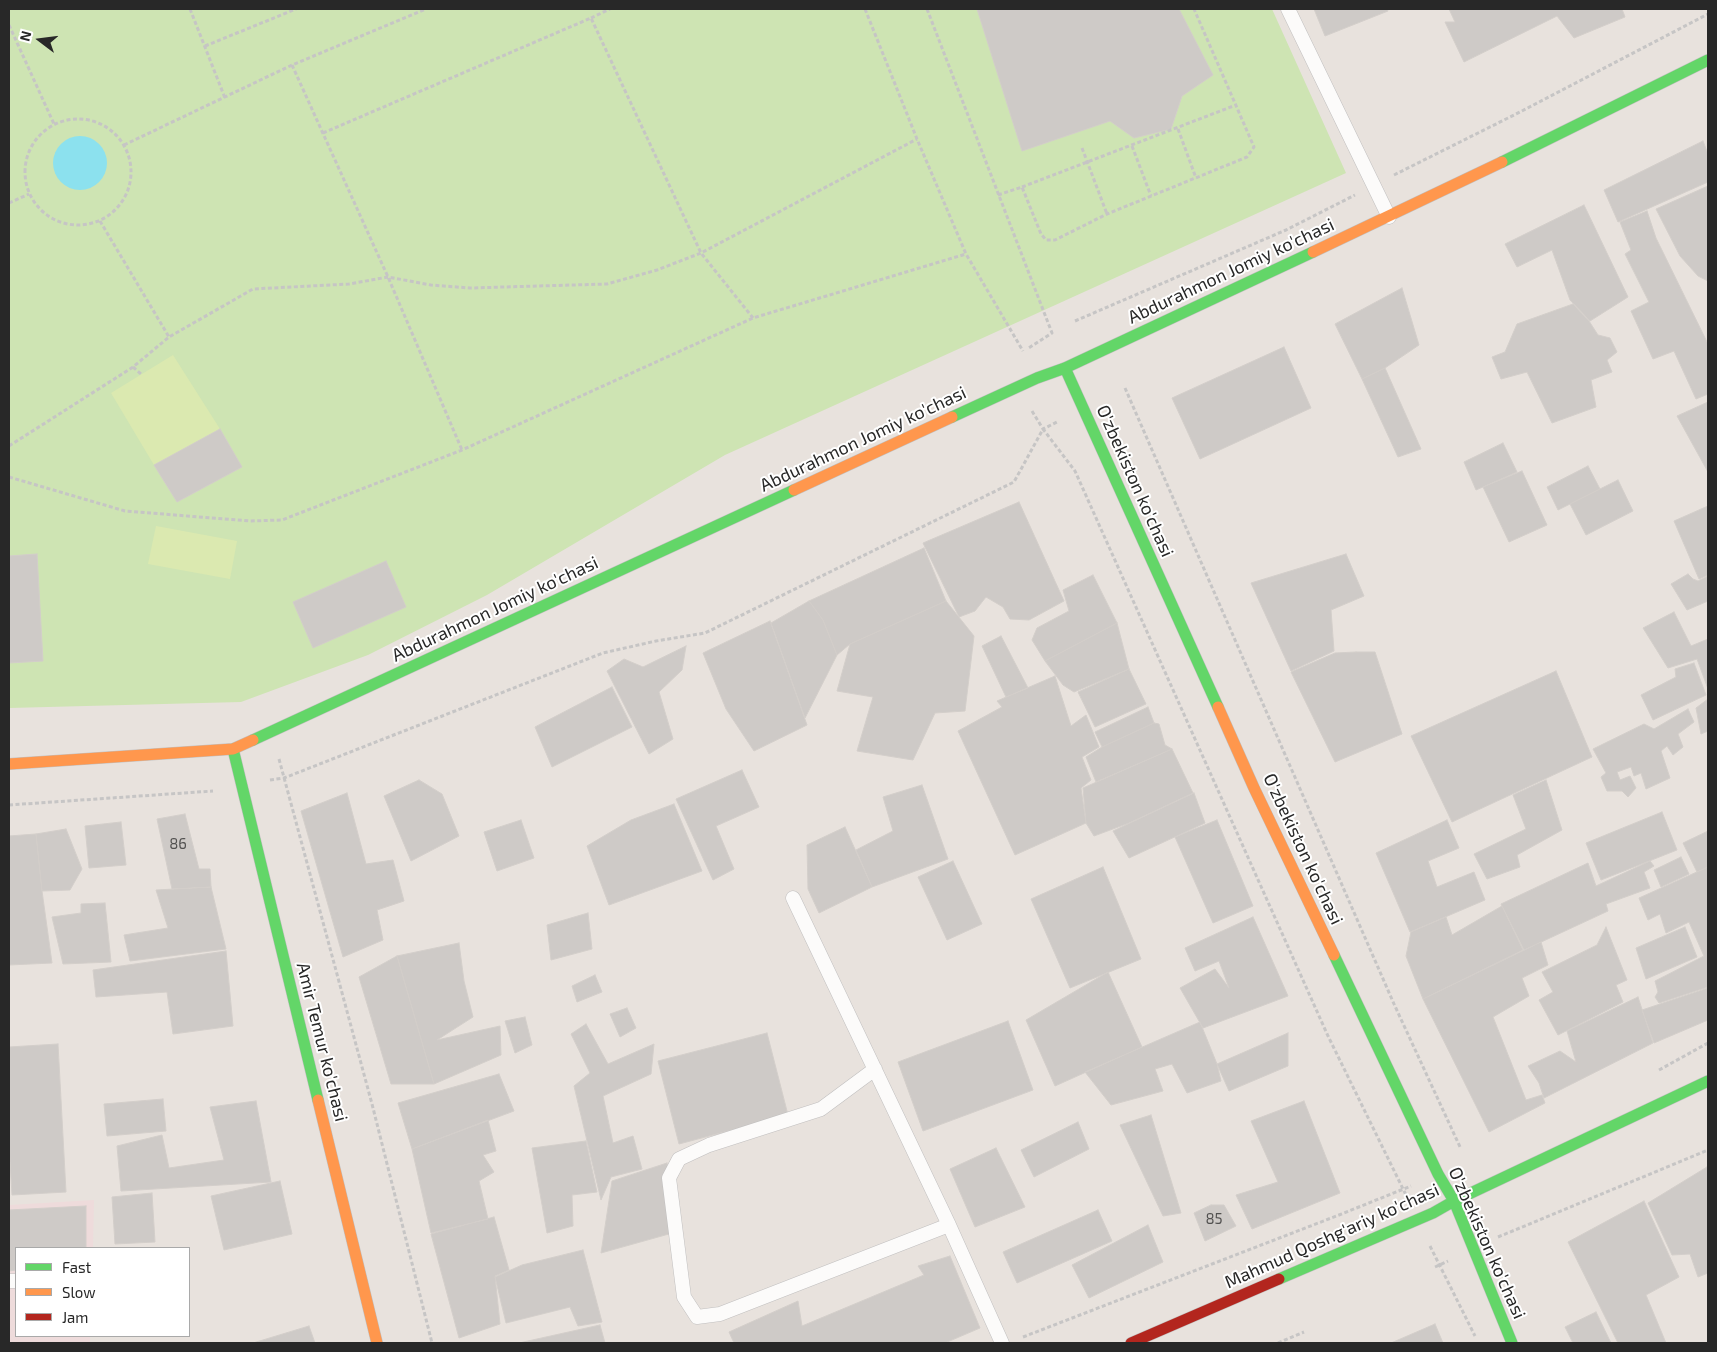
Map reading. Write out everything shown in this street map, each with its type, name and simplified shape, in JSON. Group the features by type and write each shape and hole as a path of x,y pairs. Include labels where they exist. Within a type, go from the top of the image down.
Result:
{"main road":[{"name":"Abdurahmon Jomiy ko'chasi","path":"9,764 233,749 1037,378 1065,368 1389,217 1708,60"},
{"name":"O'zbekiston ko'chasi","path":"1065,368 1254,788 1438,1174 1454,1201 1512,1343"},
{"name":"Amir Temur ko'chasi","path":"233,749 377,1343"},
{"name":"Mahmud Qoshg'ariy ko'chasi","path":"1131,1343 1415,1220 1708,1081"}],"lane":[{"path":"1288,9 1389,217"},
{"path":"793,898 949,1225 1008,1342"},
{"path":"875,1069 821,1109 709,1145 679,1159 669,1178 684,1297 697,1317 720,1314 949,1225"}],"path":[{"path":"190,9 225,98"},
{"path":"205,46 296,9"},
{"path":"124,145 292,65 426,9"},
{"path":"323,133 610,9"},
{"path":"865,9 966,254 1023,351 1052,333 927,9"},
{"path":"1022,187 1041,234 1046,240 1055,240 1107,214 1248,157 1254,147 1194,9"},
{"path":"591,18 701,253 753,318"},
{"path":"9,24 54,124"},
{"path":"292,65 388,277 462,450"},
{"path":"998,195 1132,146 1236,105"},
{"path":"76,118 87,119 108,127 124,145 129,156 131,169 127,194 111,214 100,221 80,226 59,222 41,211 29,194 25,181 25,167 28,154 34,141 54,124 76,118"},
{"path":"1178,128 1196,178"},
{"path":"9,446 133,367 169,337 253,288 349,284 388,277 431,285 470,288 606,284 657,270 701,253 917,139"},
{"path":"1132,146 1151,196"},
{"path":"1082,148 1107,214"},
{"path":"9,203 29,194"},
{"path":"100,221 169,337"},
{"path":"9,477 125,511 250,522 282,520 462,450 753,318 966,254"},
{"path":"133,367 141,374"},
{"path":"1125,388 1363,934 1463,1154"},
{"path":"9,805 212,792 241,782 284,778 603,654 656,641 705,633 1014,482 1043,429 1075,471 1328,1036 1403,1189 1415,1220 1440,1264 1479,1343"},
{"path":"271,731 370,1095 432,1343"},
{"path":"1656,1071 1708,1044"},
{"path":"1498,1228 1501,1236 1708,1150"},
{"path":"1008,1342 1438,1174"},
{"path":"1278,1343 1304,1332"}],"shaded area":[{"path":"94,1200 93,1247 15,1247 15,1337 90,1337 90,1343 9,1343 9,1205"}],"green space":[{"path":"9,9 1272,9 1346,173 725,455 487,595 368,655 241,702 9,708"},
{"path":"173,355 220,429 154,465 111,393"},
{"path":"156,526 237,541 230,579 148,564"}],"water":[{"path":"75,136 85,136 95,140 103,148 107,163 103,178 95,186 85,190 75,190 65,186 57,178 53,168 53,158 57,148 65,140"}],"building":[{"path":"977,9 1179,9 1213,75 1182,96 1171,129 1134,138 1110,121 1022,151"},
{"path":"1314,9 1387,9 1388,11 1325,36"},
{"path":"1449,9 1622,9 1625,17 1574,38 1557,16 1464,62 1445,22 1455,22"},
{"path":"1703,141 1708,154 1708,182 1618,222 1604,190"},
{"path":"1708,186 1708,281 1698,276 1680,256 1656,209"},
{"path":"1584,205 1628,297 1590,321 1570,300 1552,250 1517,267 1505,244"},
{"path":"1647,211 1656,238 1708,344 1708,394 1696,399 1674,351 1653,359 1631,311 1649,302 1625,254 1631,250 1620,222"},
{"path":"1402,288 1419,345 1385,368 1362,379 1335,324"},
{"path":"1573,304 1589,321 1598,335 1610,338 1617,352 1607,360 1612,372 1591,380 1596,407 1552,423 1527,372 1501,379 1492,357 1505,352 1517,324"},
{"path":"1284,347 1311,408 1200,459 1172,398"},
{"path":"1385,368 1421,449 1398,457 1362,379"},
{"path":"1708,402 1708,472 1677,416"},
{"path":"220,429 242,467 177,502 154,465"},
{"path":"1503,443 1517,472 1476,490 1464,462"},
{"path":"1588,466 1600,489 1558,510 1547,487"},
{"path":"1522,471 1547,525 1509,542 1483,487"},
{"path":"1618,480 1633,511 1586,535 1570,504"},
{"path":"1019,502 1064,601 1029,620 1010,619 1003,607 986,597 975,611 959,617 923,543"},
{"path":"1708,506 1708,575 1699,579 1674,521"},
{"path":"924,548 946,601 850,644 837,655 823,620 809,601"},
{"path":"37,554 43,661 9,663 9,556"},
{"path":"1346,554 1364,596 1331,610 1334,651 1291,671 1251,583"},
{"path":"386,561 406,607 313,648 293,602"},
{"path":"1688,574 1698,581 1708,576 1708,601 1687,610 1671,584"},
{"path":"1093,575 1117,623 1045,661 1032,640 1037,628 1069,611 1063,590"},
{"path":"809,601 823,620 837,655 805,718 771,623"},
{"path":"946,601 974,636 965,711 935,713 913,760 857,751 873,697 837,691 850,644"},
{"path":"1674,612 1691,646 1708,639 1708,689 1697,659 1668,668 1643,628"},
{"path":"770,621 807,725 754,751 726,709 703,653"},
{"path":"1117,623 1129,669 1074,692 1063,685 1045,661"},
{"path":"1001,636 1028,688 1006,697 982,646"},
{"path":"686,646 682,670 659,692 673,739 649,754 607,671 624,659 643,667"},
{"path":"1375,652 1402,734 1335,762 1291,672 1335,653"},
{"path":"1694,663 1706,695 1653,720 1641,695 1676,677 1675,669"},
{"path":"1129,669 1146,704 1095,727 1078,692"},
{"path":"1556,671 1592,757 1452,822 1411,736"},
{"path":"1055,676 1071,726 1086,715 1099,747 1082,757 1091,780 1081,788 1086,823 1015,855 958,731 1002,707 997,701"},
{"path":"612,687 632,727 552,767 535,727"},
{"path":"1708,699 1708,731 1701,734 1696,708"},
{"path":"1148,707 1154,723 1102,747 1095,732"},
{"path":"1688,709 1694,722 1678,734 1683,747 1673,755 1667,746 1661,751 1670,778 1646,789 1641,773 1634,776 1631,767 1617,772 1620,780 1630,776 1636,788 1628,797 1622,791 1607,791 1601,777 1606,773 1593,749 1644,724 1654,729"},
{"path":"1154,723 1159,724 1165,745 1172,749 1096,782 1086,757 1102,747"},
{"path":"1172,749 1193,793 1129,823 1094,836 1086,823 1083,788"},
{"path":"742,770 759,807 716,826 734,869 713,880 676,799"},
{"path":"419,780 442,794 459,836 411,861 384,796"},
{"path":"1546,780 1562,830 1517,855 1520,867 1487,879 1474,854 1526,829 1513,795"},
{"path":"922,785 948,859 872,887 856,850 893,831 883,797"},
{"path":"347,793 366,864 393,860 404,901 377,910 383,940 343,957 301,811"},
{"path":"1194,793 1205,823 1129,858 1113,831"},
{"path":"674,804 702,871 609,905 587,846 631,820"},
{"path":"1662,812 1677,850 1601,880 1586,843"},
{"path":"185,814 199,869 210,869 211,887 172,889 157,819"},
{"path":"521,820 534,858 497,871 484,832"},
{"path":"1217,820 1253,906 1213,923 1175,837"},
{"path":"1447,820 1459,848 1428,861 1437,887 1474,872 1485,900 1410,932 1376,853"},
{"path":"121,822 126,865 89,868 85,826"},
{"path":"845,827 872,887 819,913 808,889 807,845"},
{"path":"66,829 82,869 70,890 42,891 36,834"},
{"path":"1708,831 1708,867 1697,872 1683,843"},
{"path":"36,834 52,963 9,965 9,836"},
{"path":"1681,857 1689,874 1661,887 1654,870"},
{"path":"953,861 982,924 947,940 918,877"},
{"path":"1650,861 1654,866 1644,872 1650,888 1606,904 1608,911 1524,950 1501,904 1588,863 1596,886"},
{"path":"1103,867 1141,959 1070,988 1031,899"},
{"path":"1708,867 1708,987 1659,1003 1655,997 1658,992 1655,981 1704,956 1689,922 1666,933 1660,914 1648,920 1639,898"},
{"path":"211,887 226,949 130,961 124,935 168,928 156,890"},
{"path":"105,903 111,962 63,964 52,917 81,913 81,904"},
{"path":"1502,906 1523,950 1423,999 1406,956 1411,932 1446,917 1452,935"},
{"path":"588,913 592,949 551,960 547,925"},
{"path":"1253,917 1288,996 1203,1028 1180,988 1215,969 1229,988 1219,961 1195,971 1185,948"},
{"path":"1606,927 1627,980 1616,985 1623,1002 1558,1035 1539,1000 1553,992 1542,972 1597,945"},
{"path":"1685,927 1697,957 1646,979 1636,948"},
{"path":"1541,942 1548,965 1522,978 1529,996 1493,1017 1526,1100 1542,1095 1545,1103 1489,1132 1423,999"},
{"path":"459,943 464,981 473,1017 437,1040 500,1026 501,1055 434,1084 397,956"},
{"path":"226,951 233,1026 173,1034 167,992 96,997 93,970"},
{"path":"397,956 434,1084 391,1084 359,977"},
{"path":"1108,972 1142,1047 1055,1086 1026,1020"},
{"path":"595,975 602,992 577,1002 572,986"},
{"path":"1708,988 1708,1020 1654,1043 1642,1010"},
{"path":"1638,997 1653,1043 1544,1098 1539,1083 1528,1066 1560,1051 1576,1062 1567,1031"},
{"path":"627,1008 636,1028 620,1037 610,1014"},
{"path":"525,1017 532,1045 515,1053 505,1021"},
{"path":"1008,1021 1033,1090 923,1131 898,1062"},
{"path":"1200,1022 1217,1064 1221,1081 1187,1093 1172,1064 1155,1069 1163,1091 1111,1105 1085,1072"},
{"path":"586,1024 608,1064 654,1044 651,1074 603,1096 613,1143 633,1136 642,1169 611,1177 601,1200 574,1086 590,1073 571,1034"},
{"path":"767,1033 788,1115 679,1144 658,1061"},
{"path":"1288,1033 1288,1066 1229,1091 1217,1064"},
{"path":"58,1044 66,1192 12,1195 9,1145 9,1047"},
{"path":"499,1074 514,1111 412,1149 398,1103"},
{"path":"163,1099 166,1131 107,1136 104,1104"},
{"path":"256,1101 271,1182 121,1191 117,1146 162,1135 169,1168 224,1160 210,1107"},
{"path":"1304,1101 1340,1193 1252,1229 1236,1195 1278,1182 1251,1121"},
{"path":"1151,1115 1181,1213 1163,1216 1120,1125"},
{"path":"488,1120 496,1151 483,1155 494,1172 479,1181 488,1219 431,1233 412,1149"},
{"path":"1078,1122 1089,1149 1034,1177 1021,1150"},
{"path":"586,1141 597,1192 572,1195 573,1226 547,1233 532,1148"},
{"path":"996,1148 1025,1207 975,1227 950,1169"},
{"path":"667,1163 676,1232 601,1253 612,1181"},
{"path":"1707,1167 1708,1273 1698,1277 1690,1254 1672,1255 1648,1203"},
{"path":"280,1181 292,1234 224,1250 211,1196"},
{"path":"152,1193 155,1242 115,1244 112,1197"},
{"path":"1644,1201 1679,1277 1646,1295 1666,1343 1618,1343 1568,1242"},
{"path":"1211,1205 1224,1205 1236,1226 1205,1241 1194,1213"},
{"path":"86,1206 86,1247 15,1247 15,1270 9,1271 9,1210"},
{"path":"1098,1210 1112,1241 1017,1283 1003,1252"},
{"path":"494,1217 509,1270 495,1276 500,1324 459,1338 431,1234"},
{"path":"1148,1225 1163,1262 1089,1298 1072,1265"},
{"path":"583,1250 602,1322 578,1326 570,1307 506,1323 495,1277 522,1265"},
{"path":"950,1256 980,1328 945,1343 734,1343 729,1332 798,1301 802,1326 924,1275 918,1266"},
{"path":"1596,1312 1611,1343 1573,1343 1565,1327"},
{"path":"1435,1324 1443,1343 1391,1343"},
{"path":"600,1325 605,1343 519,1343"},
{"path":"309,1326 315,1343 253,1343"}],"traffic: fast":[{"path":"1502,162 1708,60"},
{"path":"952,417 1037,378 1065,368 1313,252"},
{"path":"1065,368 1218,707"},
{"path":"253,740 794,490"},
{"path":"233,749 318,1100"},
{"path":"1334,955 1438,1174 1454,1201 1512,1343"},
{"path":"1279,1279 1433,1213 1454,1201 1708,1081"}],"traffic: slow":[{"path":"1313,252 1502,162"},
{"path":"794,490 952,417"},
{"path":"1218,707 1254,788 1334,955"},
{"path":"9,764 233,749 253,740"},
{"path":"318,1100 377,1343"}],"traffic: jam":[{"path":"1131,1343 1279,1279"}]}
